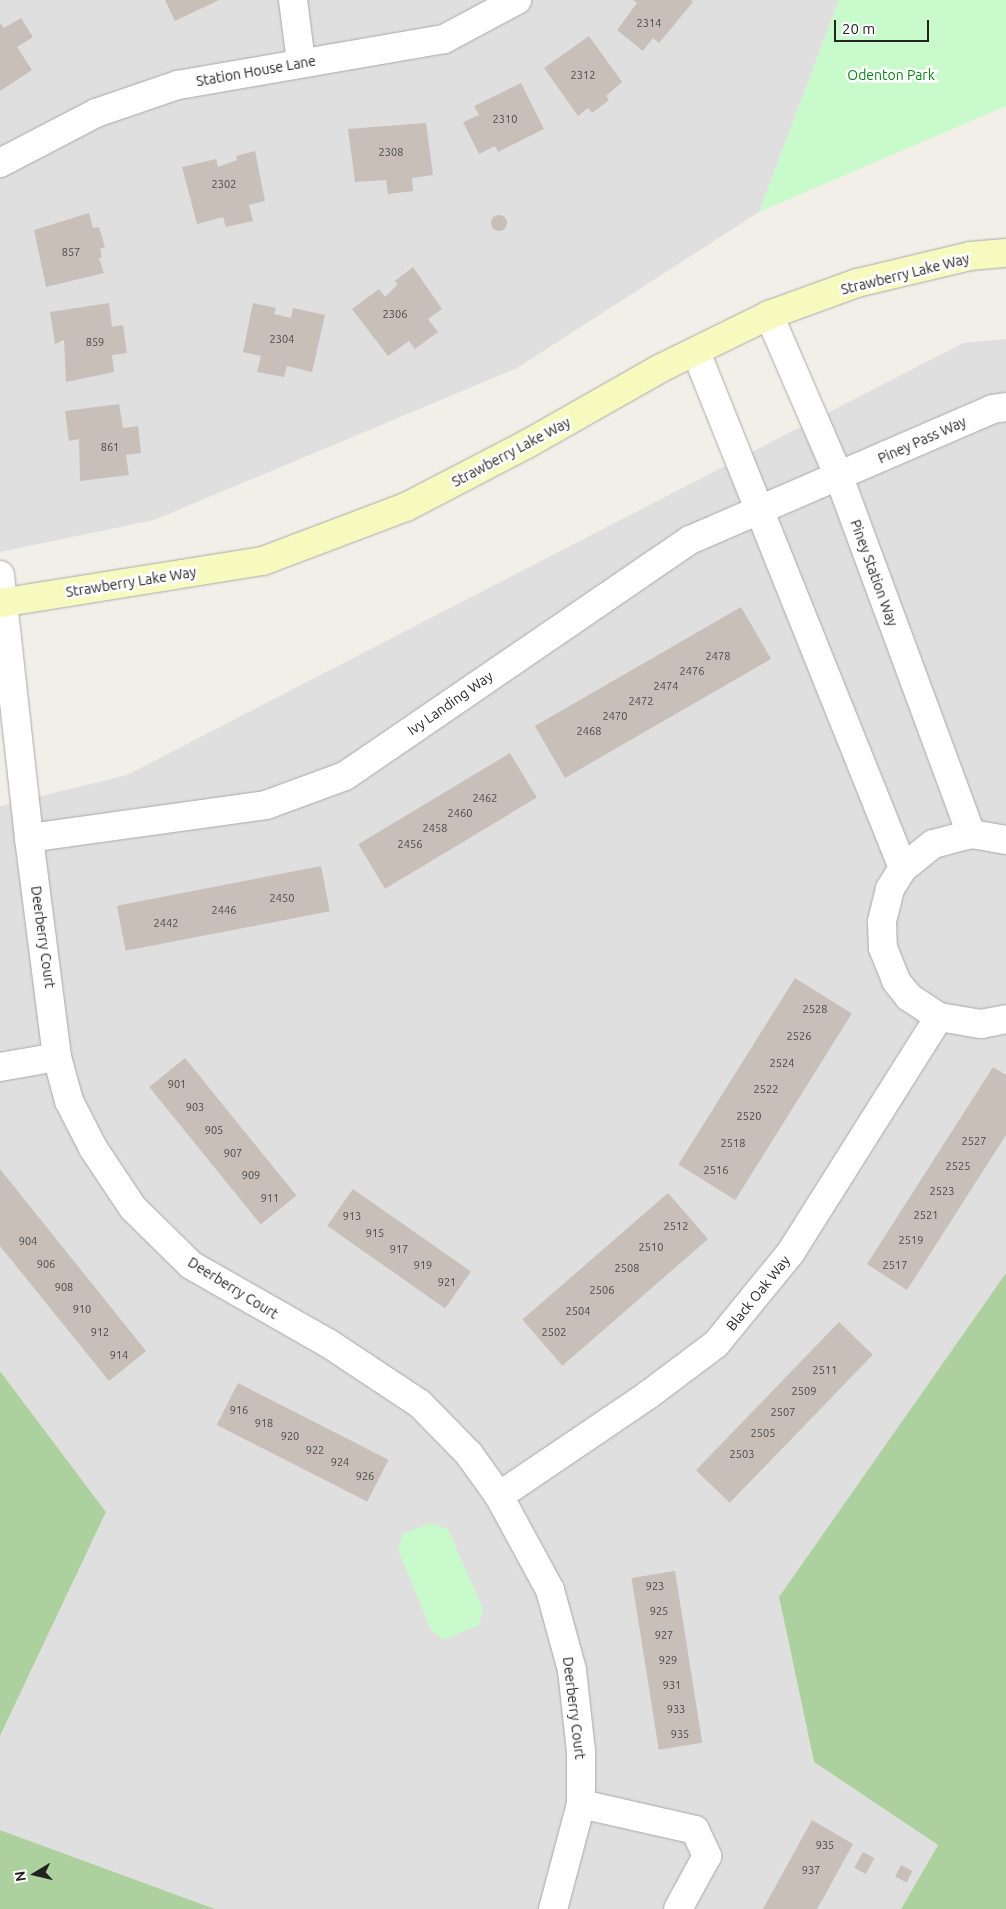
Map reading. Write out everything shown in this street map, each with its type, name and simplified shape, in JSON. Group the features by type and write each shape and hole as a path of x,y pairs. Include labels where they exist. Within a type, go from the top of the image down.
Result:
{"street":[{"path":"292,0 301,62"},
{"name":"Station House Lane","path":"0,163 96,113 178,85 444,38 517,0"},
{"name":"Strawberry Lake Way","path":"2,603 263,561 406,508 529,443 659,368 696,352 769,315 857,283 970,256 1006,253"},
{"name":"Piney Station Way","path":"769,315 839,477 971,834"},
{"path":"696,352 761,510 903,868"},
{"name":"Piney Pass Way","path":"839,477 992,409 1006,408"},
{"name":"Ivy Landing Way","path":"29,838 266,805 345,776 690,540 839,477"},
{"name":"Deerberry Court","path":"0,575 29,838 57,1057 69,1101 89,1140 133,1208 191,1265 328,1343 420,1404 469,1454 499,1496 550,1590 572,1670 581,1751 581,1804 553,1909"},
{"path":"1006,840 971,834 933,844 903,868 890,889 882,922 883,948 896,981 910,997 939,1017 981,1024 1006,1019"},
{"name":"Black Oak Way","path":"499,1496 648,1395 716,1344 791,1252 939,1017"},
{"path":"0,1067 57,1057"},
{"path":"581,1804 696,1830 707,1856 678,1909"}],"shaded area":[{"path":"0,0 839,0 759,212 517,368 154,520 0,552"},
{"path":"1006,339 1006,1273 779,1598 814,1762 938,1845 901,1909 215,1909 0,1830 0,1736 106,1512 0,1371 0,806 127,775 963,343"}],"green space":[{"name":"Odenton Park","path":"839,0 1006,0 1006,106 759,212"},
{"path":"1006,1273 1006,1909 901,1909 938,1845 814,1762 779,1597"},
{"path":"0,1371 106,1512 0,1736"},
{"path":"430,1523 448,1529 483,1609 479,1625 444,1640 431,1630 398,1550 403,1534"},
{"path":"0,1830 215,1909 0,1909"}],"building":[{"path":"165,0 219,0 175,21"},
{"path":"633,0 691,0 693,2 659,43 653,38 643,51 617,30 637,3"},
{"path":"21,18 33,37 17,47 32,70 0,91 0,23 4,28"},
{"path":"589,36 622,82 606,96 609,100 592,113 588,108 578,116 544,68"},
{"path":"521,83 544,129 498,152 495,146 479,154 463,122 479,115 474,106"},
{"path":"426,123 433,175 412,178 413,191 388,194 386,180 355,182 348,129"},
{"path":"255,151 265,201 249,205 253,221 226,227 223,217 197,224 182,167 216,159 218,167 237,160 236,156"},
{"path":"89,213 93,228 99,227 105,247 100,249 102,257 99,258 104,273 46,287 34,230"},
{"path":"496,215 502,215 507,220 505,229 496,231 491,226 491,220"},
{"path":"413,267 442,309 428,319 438,332 415,349 409,341 388,356 352,309 379,289 385,297 398,284 395,281"},
{"path":"109,303 112,327 123,325 127,353 112,355 114,372 66,382 64,340 55,344 50,312"},
{"path":"253,303 276,308 274,314 291,318 293,308 325,315 312,372 287,366 284,377 257,372 261,356 243,352"},
{"path":"119,404 123,428 138,426 141,453 126,455 129,475 80,481 79,439 69,441 65,411"},
{"path":"741,607 771,659 565,778 535,726"},
{"path":"510,753 537,798 385,889 358,844"},
{"path":"321,866 330,911 126,951 117,906"},
{"path":"795,978 852,1014 735,1200 678,1165"},
{"path":"185,1058 296,1196 261,1225 149,1087"},
{"path":"993,1067 1006,1075 1006,1135 907,1290 867,1264"},
{"path":"0,1169 146,1351 109,1381 0,1246"},
{"path":"353,1189 471,1272 445,1308 327,1226"},
{"path":"668,1193 708,1239 562,1366 522,1320"},
{"path":"839,1322 873,1355 730,1503 696,1470"},
{"path":"238,1383 389,1460 367,1502 217,1425"},
{"path":"675,1571 702,1743 659,1750 632,1578"},
{"path":"812,1820 853,1844 825,1895 817,1909 763,1909"},
{"path":"863,1852 874,1858 866,1874 854,1868"},
{"path":"901,1865 913,1871 907,1882 895,1877"}]}
